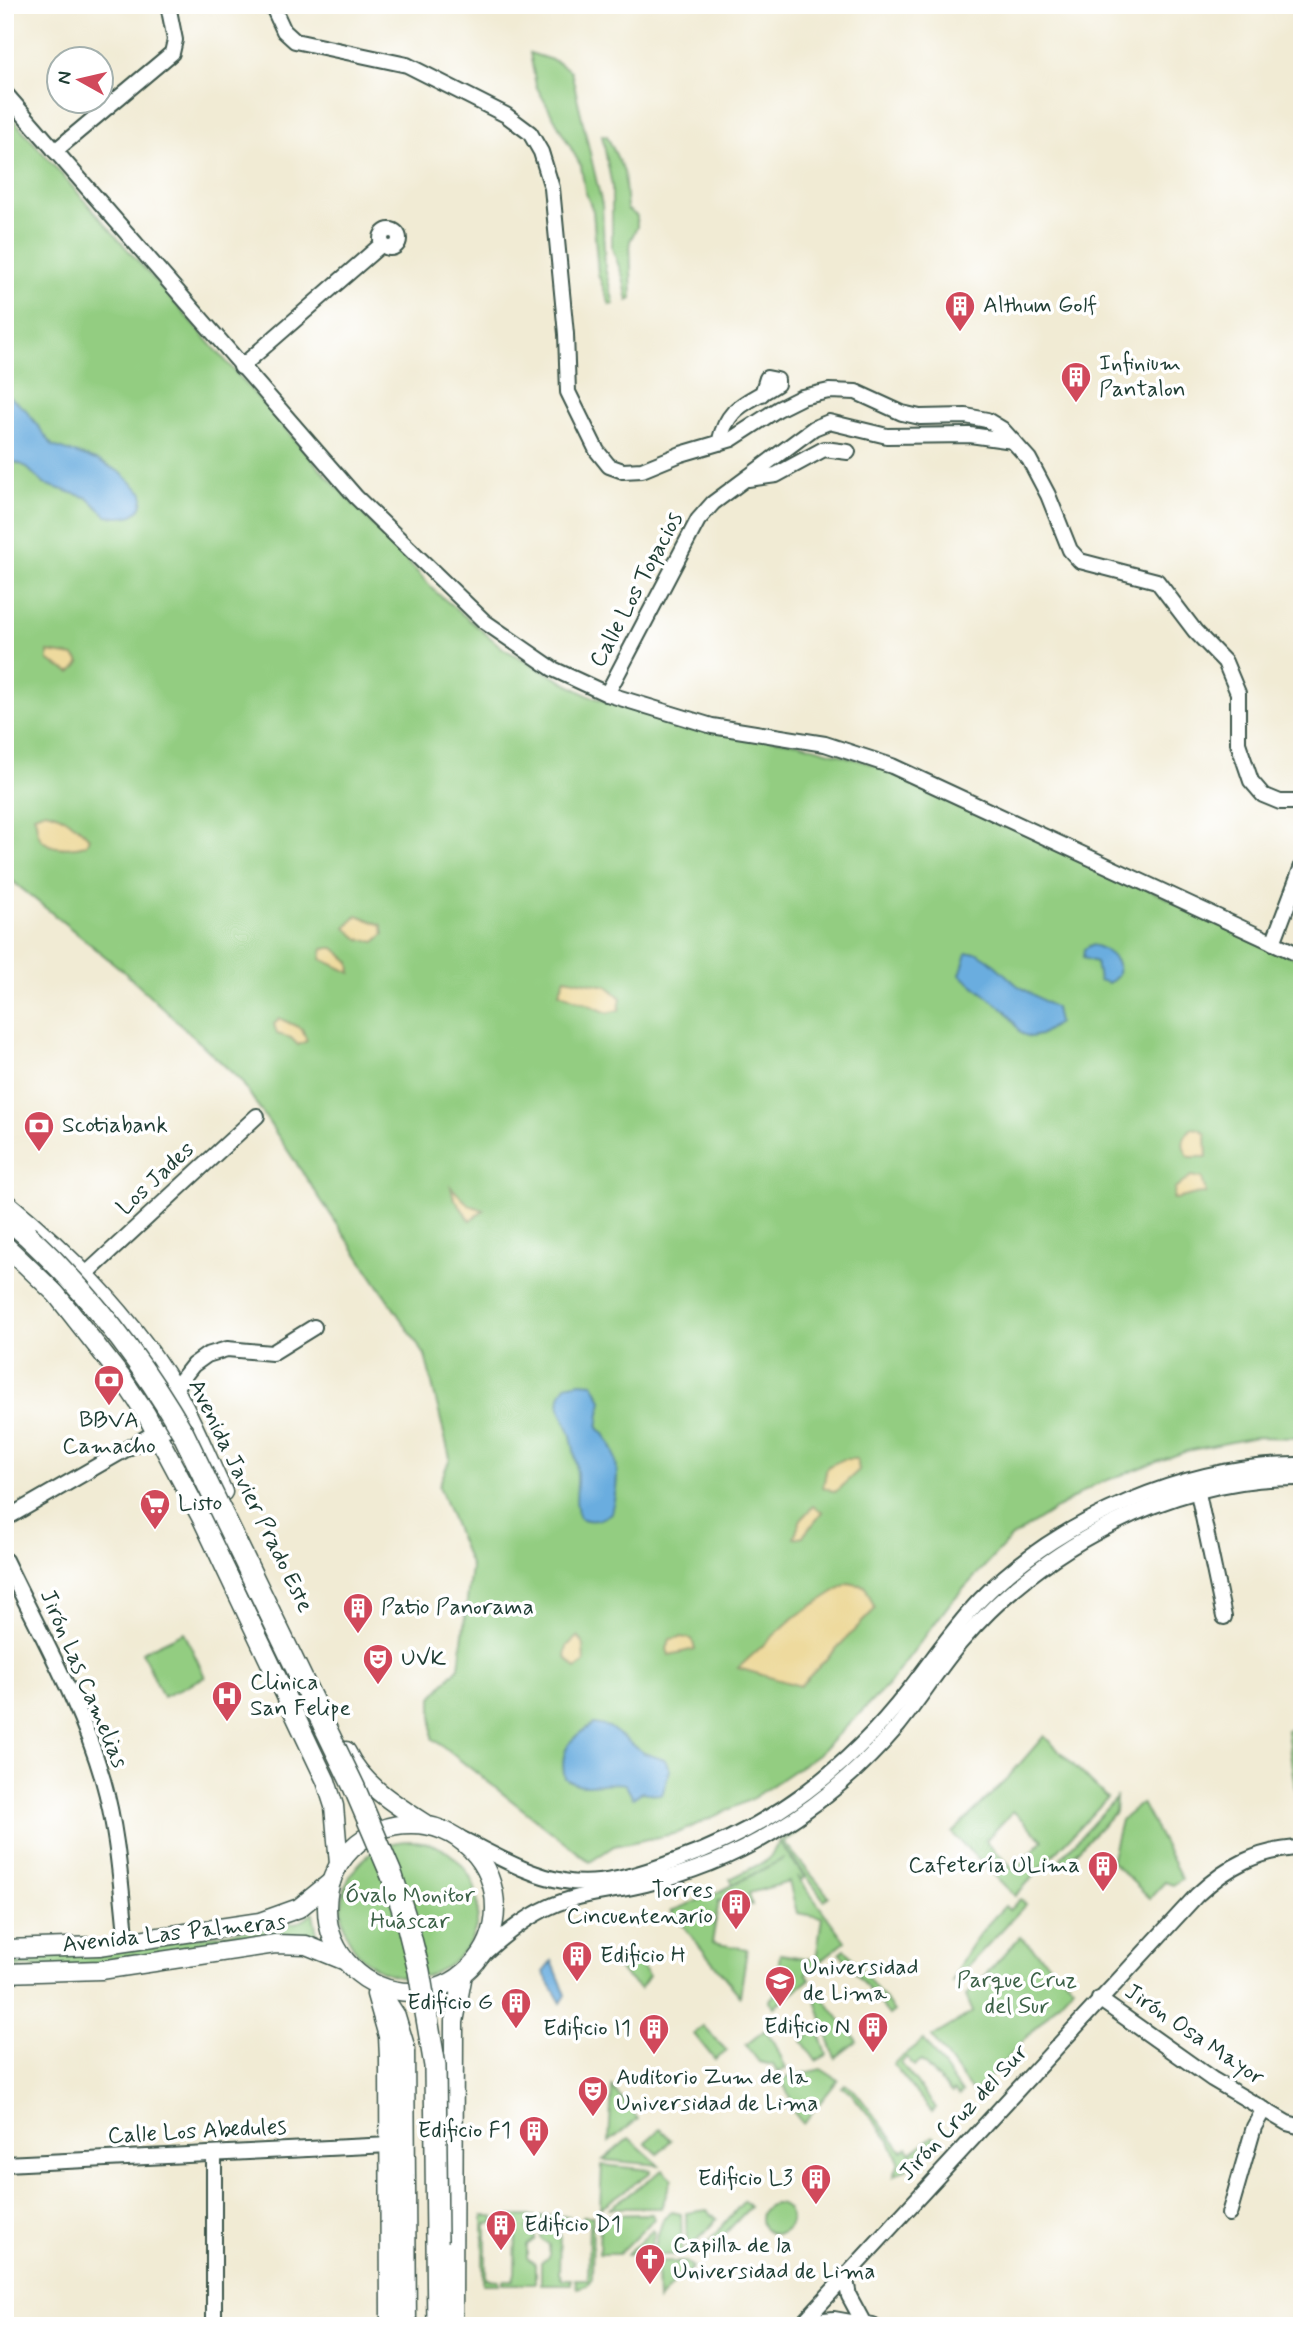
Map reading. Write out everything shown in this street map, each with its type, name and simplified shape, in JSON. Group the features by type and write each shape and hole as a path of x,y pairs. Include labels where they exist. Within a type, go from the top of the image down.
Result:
{"highway":[{"path":"5,1216 15,1238 96,1324 155,1412 249,1597 365,1846 402,1956 418,2036 438,2326"},
{"path":"425,2326 431,2242"}],"main road":[{"name":"Avenida Javier Prado Este","path":"5,1202 85,1275 120,1314 174,1389 352,1765 374,1788 427,1825"},
{"path":"15,1238 92,1338 156,1432 326,1780 334,1806 339,1864"},
{"path":"270,1661 286,1663 297,1651"},
{"path":"427,1825 447,1832 465,1844 479,1860 489,1879 494,1899 494,1921 488,1941 477,1960 463,1974 443,1986 421,1992 398,1992 375,1984 345,1961 334,1943 328,1923 327,1902 331,1881 339,1864 355,1845 389,1826 427,1825"},
{"name":"Avenida Las Palmeras","path":"5,1949 127,1943 275,1919 299,1908 331,1881"},
{"name":"Avenida Las Palmeras","path":"5,1973 101,1970 275,1944 306,1945 345,1961"},
{"path":"453,2326 454,2022 463,1974"},
{"path":"375,1984 388,2036 390,2326"},
{"path":"375,1984 396,2017 405,2046 407,2326"}],"street":[{"path":"55,151 172,53 175,40 168,5"},
{"path":"272,5 284,32 295,41 407,65 506,115 530,133 541,152 552,188 566,334 568,392 597,451 609,466 624,471 642,470 681,454 719,443 750,429 778,409 802,397 829,391 856,393 911,415 966,416 987,420 1029,458 1048,495 1070,550 1080,561 1157,580 1195,631 1225,662 1238,693 1238,743 1251,781 1263,795 1280,802 1302,802"},
{"path":"5,93 356,497 485,622 553,669 607,694 712,726 825,744 892,766 941,786 1302,956"},
{"path":"242,367 382,244"},
{"path":"719,443 723,427 734,408 762,394"},
{"name":"Calle Los Topacios","path":"607,694 698,520 713,503 795,442 829,422 887,436 970,435 1013,441"},
{"path":"747,480 776,475 824,449 848,452"},
{"path":"1273,943 1302,866"},
{"name":"Los Jades","path":"85,1275 257,1116"},
{"path":"174,1389 193,1365 207,1355 227,1349 272,1353 314,1327"},
{"path":"5,1519 156,1432 174,1424 192,1425"},
{"path":"447,1832 538,1873 578,1883 638,1873 709,1849 788,1807 848,1759 886,1718 949,1634 983,1597 1065,1535 1119,1505 1190,1480 1240,1470 1302,1465"},
{"path":"477,1960 507,1933 547,1907 688,1872 771,1834 825,1797 873,1754 960,1643 1016,1586 1041,1567 1126,1517 1198,1493 1243,1483 1302,1478"},
{"path":"1198,1493 1224,1617"},
{"name":"Jirón Las Camelias","path":"5,1560 87,1736 102,1779 113,1829 127,1943"},
{"name":"Jirón Cruz del Sur","path":"801,2324 1099,1999 1218,1876 1251,1857 1283,1849 1302,1848"},
{"name":"Jirón Osa Mayor","path":"1099,1999 1212,2079 1287,2123 1302,2127"},
{"path":"1229,2214 1254,2127 1264,2109"},
{"name":"Calle Los Abedules","path":"5,2164 390,2146"},
{"path":"214,2154 214,2326"},
{"path":"845,2275 849,2296 868,2324"},
{"path":"801,2324 834,2319 868,2324"}],"green space":[{"path":"530,53 555,61 571,71 602,205 605,268 614,304 610,305 598,274 593,211 585,191 581,166 536,86"},
{"path":"5,110 326,475 437,593 504,649 589,696 707,730 799,743 893,770 1302,961 1302,1438 1256,1437 1187,1451 1094,1485 1012,1537 951,1602 887,1686 821,1752 752,1799 678,1833 614,1846 590,1862 432,1738 432,1697 459,1667 471,1567 439,1486 450,1458 425,1355 241,1081 122,970 5,875"},
{"path":"602,135 607,136 624,172 627,209 637,216 637,227 630,241 632,299 628,301 623,277 612,248 612,186"},
{"path":"184,1632 205,1677 163,1697 142,1652"},
{"path":"1302,1728 1302,1840 1287,1730"},
{"path":"1044,1736 1107,1798 1015,1896 952,1833 1005,1781","holes":["1013,1811 1043,1840 1015,1870 985,1841"]},
{"path":"1116,1798 1115,1812 1065,1863 1060,1859"},
{"path":"1142,1803 1182,1879 1173,1885 1165,1882 1150,1898 1111,1861 1121,1820"},
{"path":"796,1830 798,1832 784,1842 829,1896 824,1900 780,1841"},
{"name":"Óvalo Monitor Huáscar","path":"410,1841 436,1846 458,1861 473,1883 478,1909 473,1935 458,1957 436,1972 410,1977 384,1972 362,1957 347,1935 342,1909 347,1883 362,1861 384,1846"},
{"path":"779,1842 805,1878 802,1880 797,1876 845,1941 806,1973 810,1979 774,2007 769,2001 775,1994 780,1954 816,1960 822,1917 797,1913 789,1882 749,1893 752,1905 719,1900 712,1943 747,1949 740,1996 671,1911 717,1893 785,1858 733,1884 730,1879 768,1860"},
{"path":"1020,1899 1026,1904 952,1983 967,1951 981,1933 1005,1906 1009,1910"},
{"path":"313,1913 318,1939 301,1936 74,1967 5,1967 5,1953 201,1937 299,1922"},
{"name":"Parque Cruz del Sur","path":"1020,1937 1074,1986 974,2094 932,2037 973,2012 966,1996"},
{"path":"845,1949 894,2011 889,2015 840,1953"},
{"path":"629,1952 649,1976 640,1989 616,1967"},
{"path":"821,1995 857,2041 835,2058 816,2001"},
{"path":"703,2026 727,2051 715,2060 694,2034"},
{"path":"818,2027 827,2055 816,2061 802,2041"},
{"path":"765,2030 775,2043 786,2069 777,2072 773,2065 759,2062 746,2045"},
{"path":"924,2040 962,2093 959,2096 954,2091 952,2093 921,2061 914,2066 907,2057 901,2063 936,2108 932,2112 893,2064"},
{"path":"821,2069 838,2080 803,2124 789,2106 791,2100 781,2079"},
{"path":"845,2084 855,2091 902,2151 907,2148 911,2153 933,2136 936,2139 914,2164 894,2176 899,2162 890,2141 851,2093 842,2087"},
{"path":"612,2087 638,2119 609,2142"},
{"path":"660,2129 671,2140 658,2154 645,2142"},
{"path":"629,2138 659,2165 603,2160"},
{"path":"602,2165 651,2170 651,2172 600,2208"},
{"path":"663,2170 672,2178 661,2208 609,2208"},
{"path":"744,2201 750,2207 705,2255 697,2255"},
{"path":"776,2204 787,2208 791,2219 787,2230 776,2234 765,2230 761,2219 765,2208"},
{"path":"707,2210 717,2219 687,2251 686,2213"},
{"path":"672,2212 681,2214 682,2255 652,2255 663,2219"},
{"path":"652,2214 654,2219 619,2254 599,2254 600,2215"},
{"path":"483,2216 494,2216 494,2222 498,2222 486,2224 486,2279 499,2280 499,2284 483,2284"},
{"path":"506,2216 535,2216 535,2225 527,2228 529,2232 535,2233 535,2239 527,2245 527,2258 535,2263 535,2284 503,2284 503,2280 513,2280 515,2273 516,2230 513,2224 506,2224"},
{"path":"541,2216 569,2216 570,2223 562,2223 560,2229 559,2273 562,2279 571,2279 571,2284 541,2284 541,2263 549,2257 549,2245 541,2239"},
{"path":"582,2216 593,2216 592,2278 587,2285 577,2288 575,2279 588,2279 589,2223 578,2223 582,2221"},
{"path":"653,2230 655,2233 648,2255 627,2254"},
{"path":"657,2262 686,2262 693,2267 687,2274 681,2275 658,2301"}],"sand":[{"path":"48,652 74,656 80,663 71,673 48,661"},
{"path":"45,811 63,817 80,829 89,838 86,845 66,848 52,846 41,839 34,815"},
{"path":"357,915 382,925 384,934 375,942 359,939 346,928"},
{"path":"323,948 334,948 350,962 351,973 321,959"},
{"path":"565,978 607,986 621,998 619,1010 608,1013 559,993"},
{"path":"279,1018 302,1029 307,1041 298,1045 291,1038 277,1034 274,1024"},
{"path":"1192,1128 1200,1129 1206,1134 1207,1157 1189,1157 1186,1153 1183,1142"},
{"path":"1191,1176 1202,1178 1206,1193 1173,1199 1175,1189"},
{"path":"451,1187 469,1205 484,1210 470,1220 454,1198"},
{"path":"843,1459 857,1459 859,1470 835,1492 823,1487 827,1467"},
{"path":"813,1506 823,1512 803,1536 794,1538 801,1519"},
{"path":"848,1583 865,1586 875,1609 800,1686 738,1668 793,1618"},
{"path":"578,1636 583,1643 584,1663 576,1669 565,1657 567,1646"},
{"path":"670,1639 692,1639 695,1649 669,1655 667,1649"}],"water":[{"path":"5,393 25,409 53,446 99,461 120,472 143,493 143,501 137,512 121,517 107,516 88,498 44,484 25,466 5,458"},
{"path":"1091,945 1105,950 1118,967 1115,978 1108,983 1099,980 1096,962 1083,958 1084,949"},
{"path":"967,953 978,953 1017,985 1055,1008 1058,1023 1040,1035 1030,1037 1022,1034 1006,1011 960,975"},
{"path":"593,1383 602,1400 598,1428 612,1446 617,1468 611,1513 592,1520 580,1518 578,1513 574,1450 559,1404 566,1385"},
{"path":"594,1724 609,1727 644,1753 665,1760 670,1770 662,1795 642,1792 633,1798 625,1784 586,1785 565,1778 563,1760 568,1745"},
{"path":"552,1961 566,1995 561,2003 543,1972"}],"place":[{"name":"Althum Golf","path":"960,333"},
{"name":"Infinium Pantalon","path":"1076,404"},
{"name":"Scotiabank","path":"39,1153"},
{"name":"BBVA Camacho","path":"109,1407"},
{"name":"Listo","path":"155,1531"},
{"name":"Patio Panorama","path":"358,1635"},
{"name":"UVK","path":"378,1686"},
{"name":"Clinica San Felipe","path":"227,1723"},
{"name":"Cafetería ULima","path":"1103,1893"},
{"name":"Torres Cincuentenario","path":"736,1931"},
{"name":"Edificio H","path":"577,1983"},
{"name":"Universidad de Lima","path":"780,2008"},
{"name":"Edificio G","path":"516,2030"},
{"name":"Edificio N","path":"873,2054"},
{"name":"Edificio I1","path":"654,2056"},
{"name":"Auditorio Zum de la Universidad de Lima","path":"593,2118"},
{"name":"Edificio F1","path":"534,2158"},
{"name":"Edificio L3","path":"816,2206"},
{"name":"Edificio D1","path":"501,2252"},
{"name":"Capilla de la Universidad de Lima","path":"650,2286"}]}
